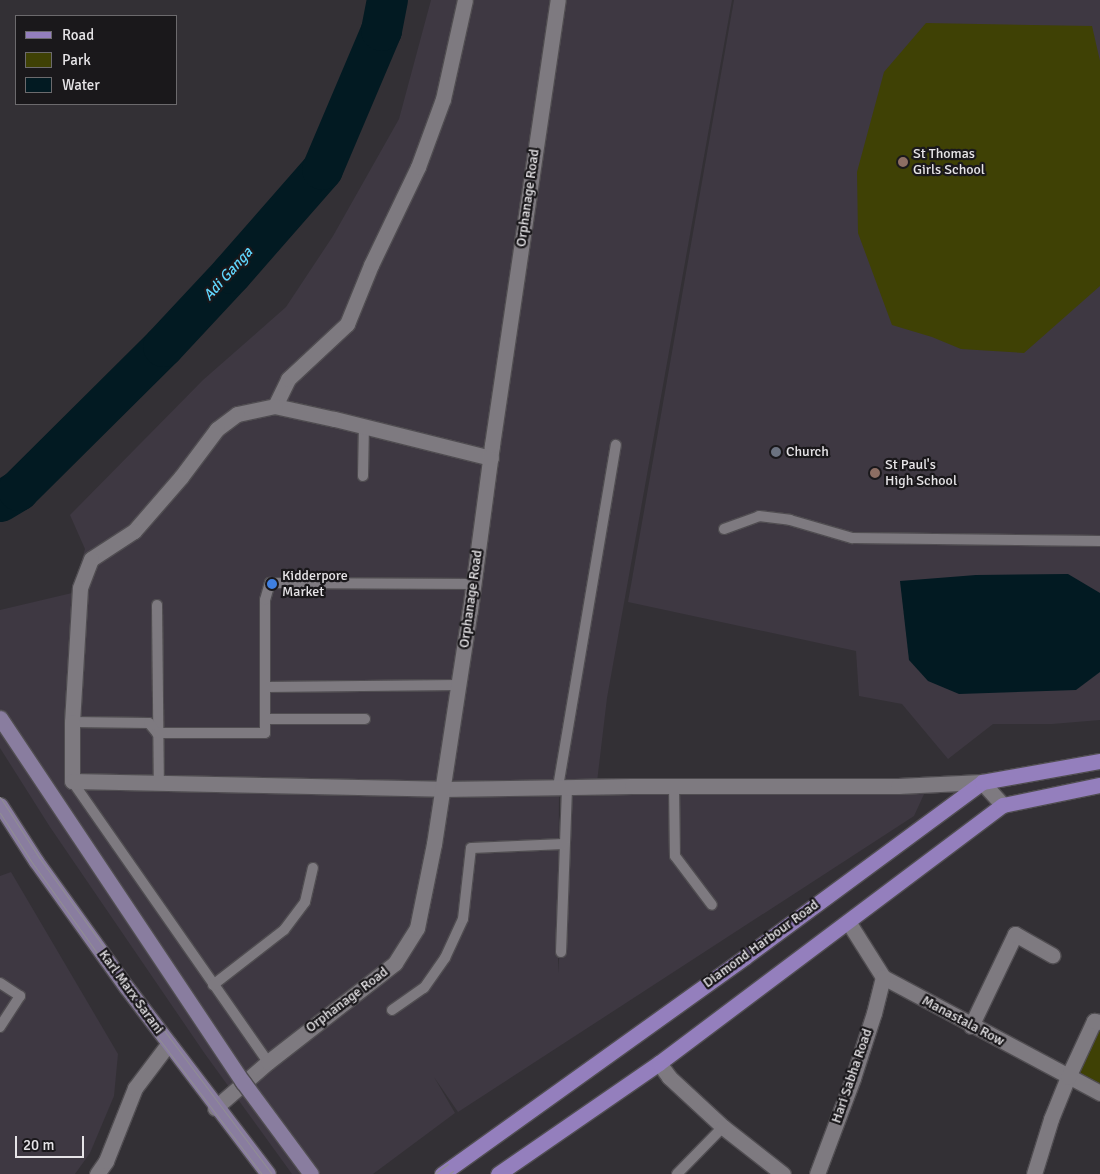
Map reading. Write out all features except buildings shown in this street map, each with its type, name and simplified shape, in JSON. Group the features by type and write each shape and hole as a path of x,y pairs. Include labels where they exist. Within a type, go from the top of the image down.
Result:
{"main road":[{"path":"0,718 242,1082 310,1174"},
{"name":"Diamond Harbour Road","path":"442,1174 745,957 982,782 1100,761"},
{"path":"498,1174 659,1064 1003,805 1100,785"},
{"name":"Karl Marx Sarani","path":"0,805 36,861 215,1108 268,1174"}],"street":[{"path":"275,406 288,379 347,324 371,265 418,167 443,98 465,0"},
{"name":"Orphanage Road","path":"215,1108 268,1062 395,964 416,928 434,844 474,584 558,0"},
{"path":"491,458 275,406 237,414 217,429 181,477 134,531 91,559 80,588 72,722 72,781 442,789 898,786 982,782 1003,805"},
{"name":"Manastala Row","path":"848,923 882,977 1100,1093"},
{"path":"971,1026 1015,934 1052,955"},
{"name":"Hari Sabha Road","path":"817,1174 853,1078 874,1013 882,977"},
{"path":"1034,1174 1051,1120 1068,1077 1097,1021"},
{"path":"97,1174 106,1161 135,1088 169,1043"},
{"path":"659,1064 669,1077 723,1127 783,1174"}],"lane":[{"path":"363,476 364,426"},
{"path":"561,952 564,844 562,787 616,444"},
{"path":"724,529 759,516 790,520 852,538 1100,541"},
{"path":"157,733 265,733 265,600 270,583 474,584"},
{"path":"157,605 159,783"},
{"path":"266,687 458,685"},
{"path":"265,718 365,719"},
{"path":"72,722 149,723 157,733"},
{"path":"72,781 268,1062"},
{"path":"674,786 675,856 712,905"},
{"path":"392,1010 424,988 445,958 463,919 472,848 564,844"},
{"path":"213,985 284,930 305,902 313,868"},
{"path":"0,983 20,996 0,1027"},
{"path":"677,1174 723,1127"}],"shaded area":[{"name":"Kidderpore Market","path":"431,0 551,0 470,575 435,791 559,794 558,973 572,789 925,792 914,816 458,1112 434,1077 455,1113 373,1174 292,1174 205,1054 50,827 0,748 0,610 72,593 85,549 70,515 203,380 286,307 333,236 399,119"},
{"path":"561,0 732,0 607,698 597,782 448,785"},
{"path":"734,0 1100,0 1100,720 1052,724 993,724 948,759 902,704 859,696 856,651 628,602"},
{"path":"11,872 118,1054 114,1096 90,1153 75,1174 0,1174 0,876"}],"green space":[{"path":"926,23 1092,26 1100,61 1100,286 1024,353 961,349 932,337 892,325 858,233 857,172 884,72"},
{"path":"1097,1028 1100,1029 1100,1087 1076,1074"}],"water":[{"path":"1068,574 1100,593 1100,672 1076,690 959,694 928,681 909,660 900,581 976,575"}],"waterway":[{"name":"Adi Ganga","path":"0,501 18,490 163,346 231,273 322,169 381,30 387,0"}],"tram line":[{"path":"0,797 38,856 166,1033 272,1174"},
{"path":"0,813 31,861 159,1039 262,1174"},
{"path":"434,1174 448,1164"},
{"path":"449,1174 453,1171"}],"place":[{"name":"St Thomas Girls School","path":"903,162"},
{"name":"Church","path":"776,452"},
{"name":"St Paul's High School","path":"875,473"},
{"name":"Kidderpore Market","path":"272,584"}]}
